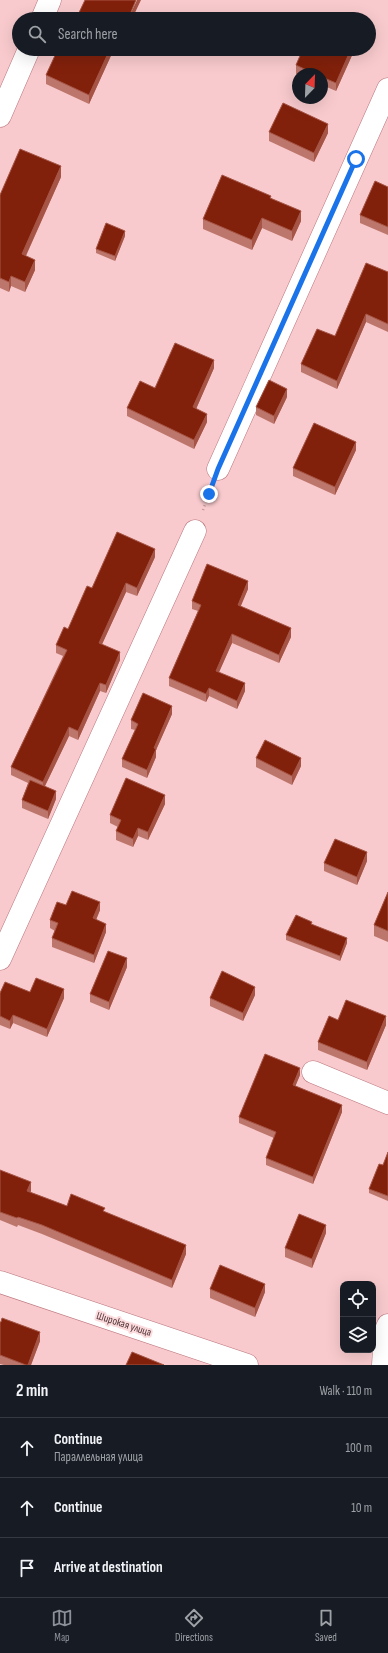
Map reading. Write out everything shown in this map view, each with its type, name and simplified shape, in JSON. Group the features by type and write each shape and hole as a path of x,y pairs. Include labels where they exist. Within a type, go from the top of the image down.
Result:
{"street":[{"path":"45,12 50,0"},
{"path":"0,116 26,56"},
{"path":"218,469 388,88"},
{"path":"0,959 195,531"},
{"path":"313,1072 388,1103"},
{"name":"Широкая улица","path":"0,1282 247,1365"},
{"path":"383,1365 388,1325"}],"path":[{"path":"195,531 218,469"}],"building":[{"path":"85,0 136,0 131,12 79,12"},
{"path":"55,56 107,56 89,95 46,75"},
{"path":"300,56 348,56 336,83 328,80 328,68 302,68 296,65"},
{"path":"283,103 328,124 314,153 269,132"},
{"path":"20,149 61,166 22,254 35,260 25,282 11,276 9,282 0,278 0,195"},
{"path":"222,175 271,196 270,198 301,211 292,231 262,218 252,240 203,219"},
{"path":"375,181 388,187 388,227 360,215"},
{"path":"106,223 125,231 115,256 96,249"},
{"path":"366,263 388,272 388,324 366,314 337,381 301,364 317,329 335,336"},
{"path":"175,343 214,360 193,407 207,414 194,440 127,408 140,381 155,388"},
{"path":"269,380 287,389 274,416 256,407"},
{"path":"314,423 356,442 335,487 293,468"},
{"path":"117,532 155,549 137,588 126,583 99,643 120,652 106,685 100,683 78,731 69,727 43,782 11,767 67,650 56,645 64,627 68,629 87,586 92,588"},
{"path":"207,564 248,581 238,605 291,628 279,655 232,634 216,671 245,683 237,701 209,688 206,694 169,678 201,605 192,601"},
{"path":"143,693 172,706 154,748 156,749 147,770 122,759 138,724 131,720"},
{"path":"265,740 301,758 292,776 256,758"},
{"path":"126,778 165,795 148,832 138,828 133,839 116,831 121,820 110,815"},
{"path":"30,780 56,791 48,811 22,800"},
{"path":"335,839 367,852 357,877 324,863"},
{"path":"72,891 100,902 93,918 106,924 94,955 52,938 58,923 50,920 57,902 66,905"},
{"path":"388,892 388,931 374,925"},
{"path":"296,915 312,922 311,924 347,938 340,956 286,935"},
{"path":"108,951 127,958 109,1002 90,994"},
{"path":"222,971 255,987 243,1013 210,998"},
{"path":"36,978 64,989 47,1029 13,1015 10,1021 0,1016 0,993 5,982 30,992"},
{"path":"346,1000 386,1016 367,1062 318,1042 329,1016 338,1020"},
{"path":"265,1054 300,1068 293,1085 342,1105 313,1177 266,1158 276,1132 239,1117"},
{"path":"388,1152 388,1196 369,1189 379,1164 383,1165"},
{"path":"0,1170 31,1182 27,1191 67,1206 71,1194 105,1208 103,1211 186,1245 172,1280 42,1225 0,1212"},
{"path":"299,1214 326,1225 312,1259 285,1248"},
{"path":"220,1265 265,1284 255,1308 210,1289"},
{"path":"2,1318 40,1332 28,1365 0,1355 0,1322"},
{"path":"132,1352 164,1365 126,1365"}],"route":[{"path":"209,494 218,469 356,159"}]}
